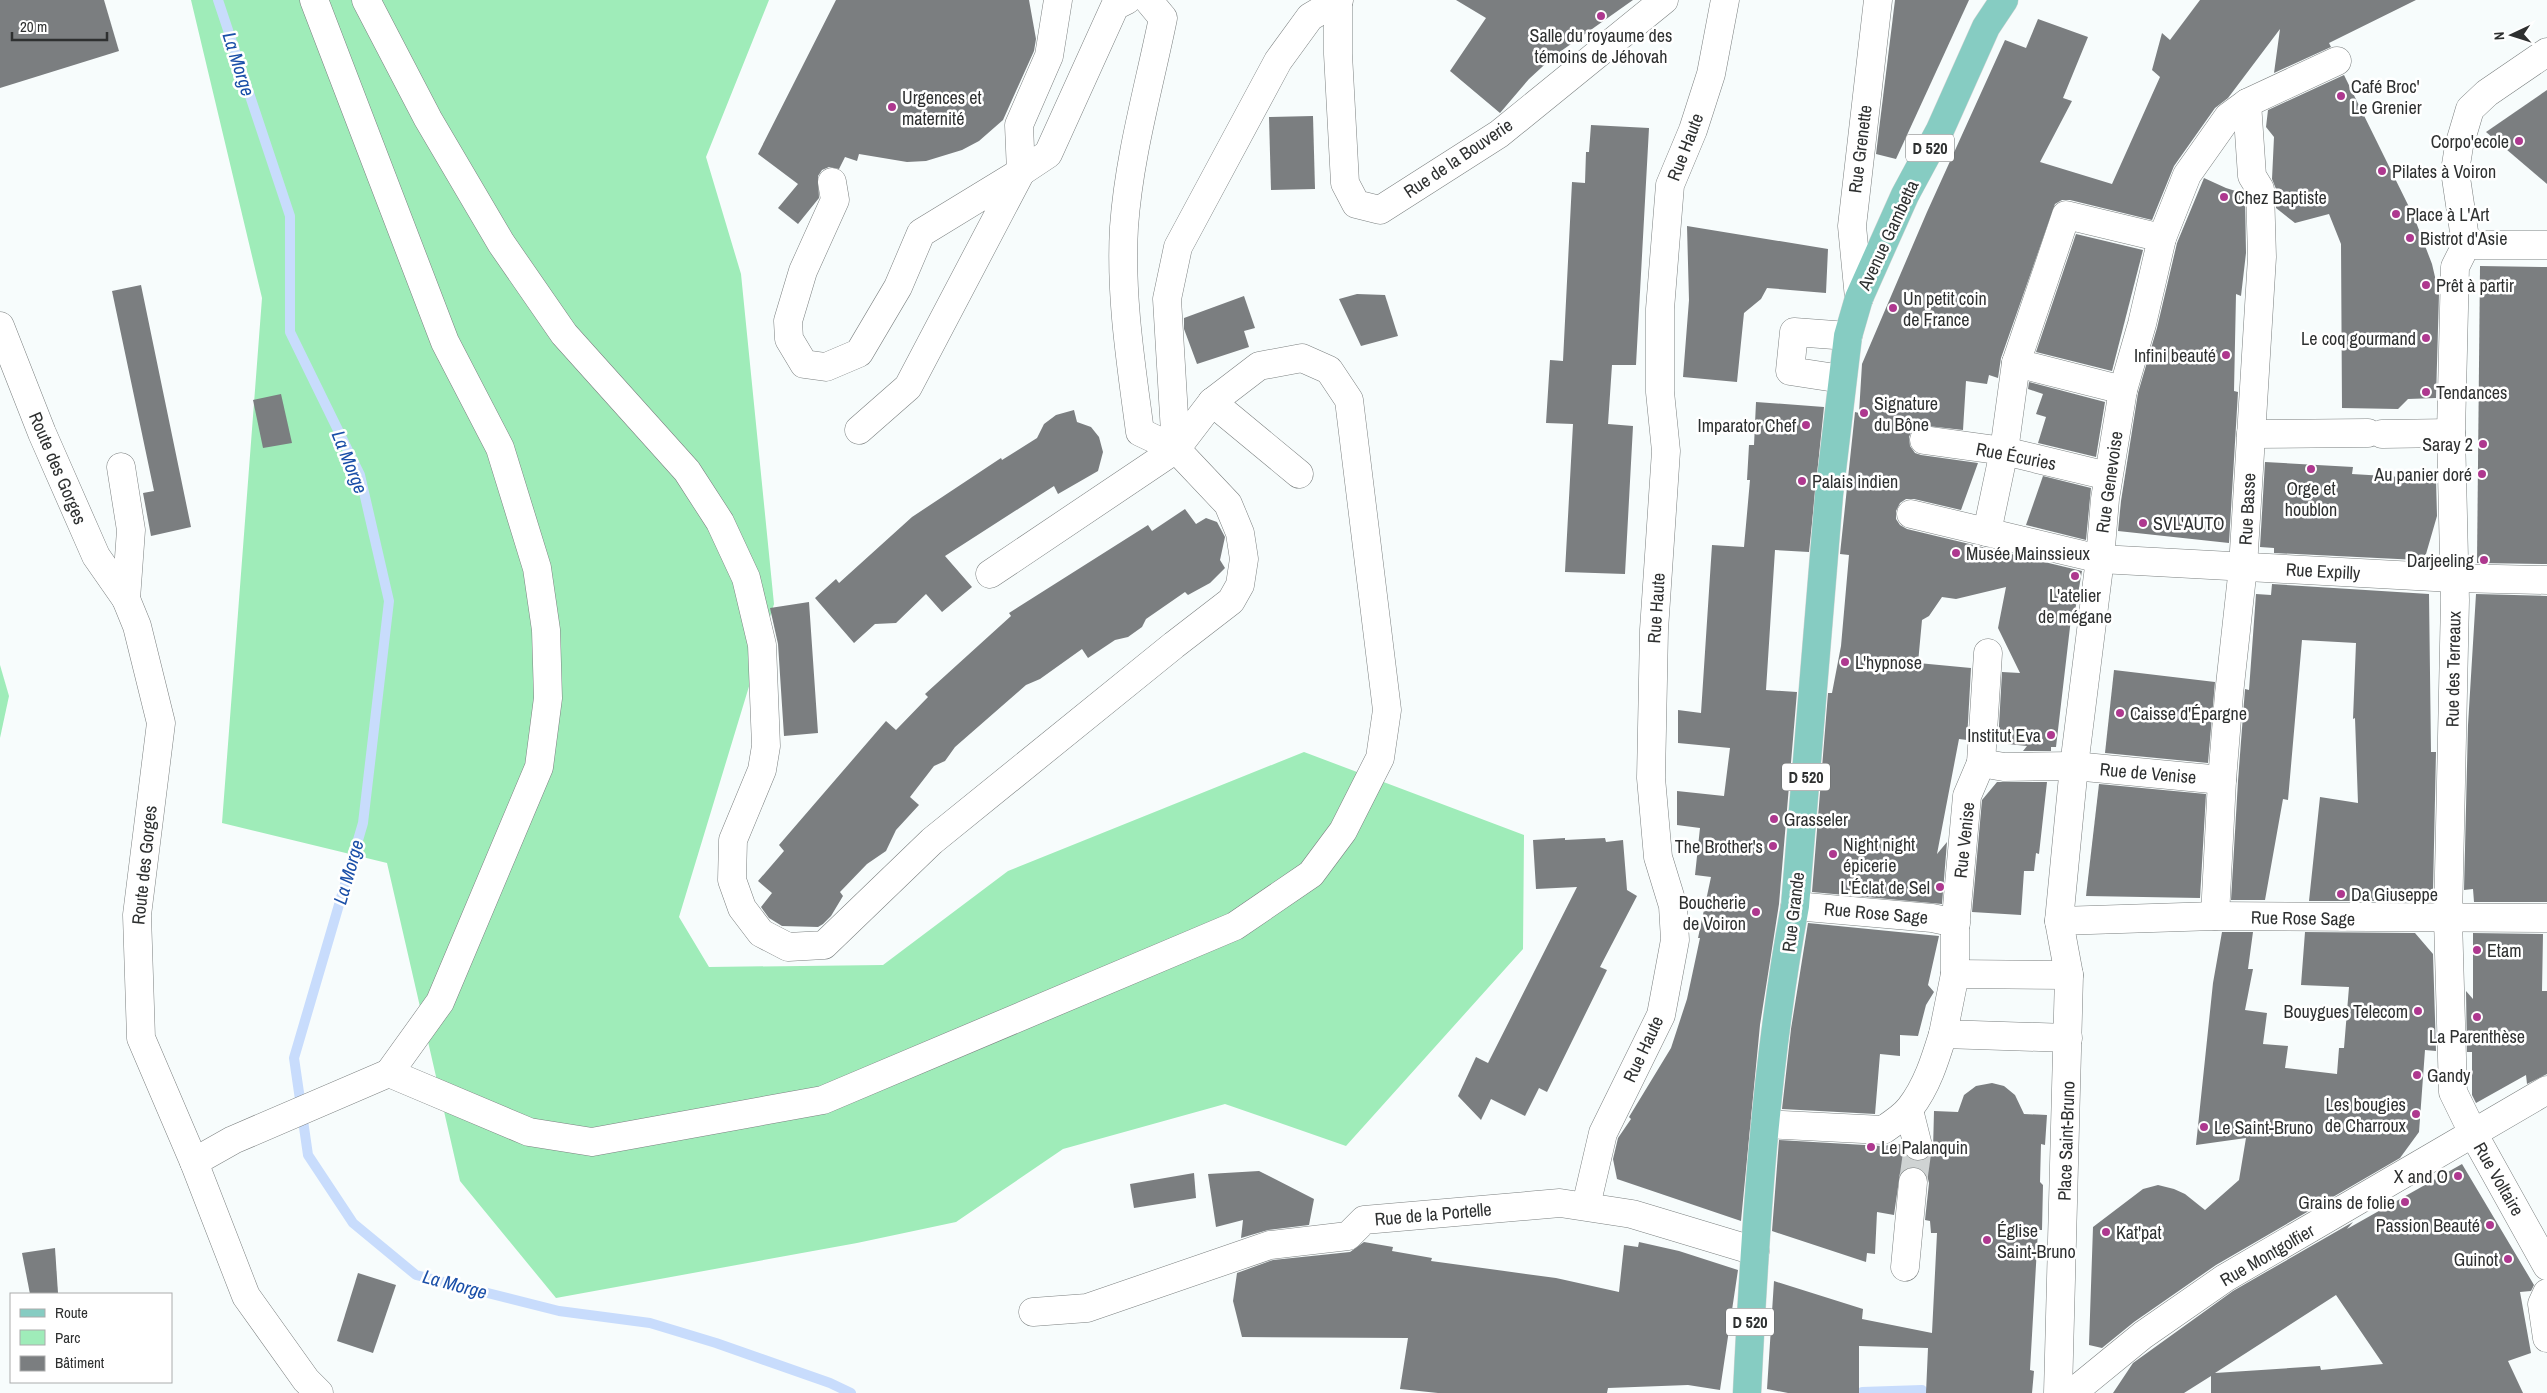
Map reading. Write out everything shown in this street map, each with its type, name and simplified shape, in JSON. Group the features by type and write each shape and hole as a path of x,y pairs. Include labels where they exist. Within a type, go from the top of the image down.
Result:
{"main road":[{"name":"Avenue Gambetta","path":"1835,429 1848,336 1860,298 1905,195 1940,130 1986,27 2004,0"},
{"name":"Rue Grande","path":"1747,1393 1755,1231 1765,1124 1788,945 1795,906 1835,429"}],"street":[{"path":"194,1162 233,1140 361,1083 389,1073 440,1002 539,767 548,698 546,630 537,568 500,448 445,342 314,0"},
{"path":"366,0 428,119 501,243 564,334 687,471 720,522 746,578 762,645 766,746 762,770 732,840 732,880 742,908 761,933 788,947 824,945 932,841 1196,627 1231,601 1240,585 1244,559 1240,533 1228,504 1176,449 1140,432 1124,313 1124,228 1132,161 1163,18 1148,0"},
{"path":"859,430 908,387 1021,172 1019,125 1049,56 1058,0"},
{"path":"832,182 835,200 804,271 788,321 788,338 797,356 804,364 826,368 859,353 898,287 921,233 1048,154 1115,6 1127,0"},
{"path":"1176,449 1167,299 1178,247 1278,61 1310,17 1338,0"},
{"name":"Rue de la Bouverie","path":"1338,0 1339,66 1345,183 1356,204 1380,210 1499,134 1664,0"},
{"name":"Rue Haute","path":"1586,1206 1603,1133 1661,1014 1675,940 1673,906 1658,857 1651,778 1654,630 1666,451 1660,392 1660,309 1670,185 1693,130 1711,74 1725,0"},
{"name":"Rue Grenette","path":"1860,298 1852,226 1878,0"},
{"path":"2547,52 2487,93 2470,109 2459,146 2455,171 2465,247 2547,245"},
{"name":"Rue Genevoise","path":"2059,921 2074,766 2100,559 2108,476 2123,390 2142,324 2162,238 2187,175 2228,117 2247,102 2337,61"},
{"name":"Rue Basse","path":"2215,916 2218,775 2228,694 2237,574 2251,434 2262,256 2260,189 2252,176 2247,102"},
{"path":"1987,532 2004,451 2016,363 2066,215 2162,238"},
{"name":"Rue des Terreaux","path":"2453,1092 2448,919 2455,600 2451,433 2455,268 2465,247"},
{"name":"Route des Gorges","path":"0,326 42,433 96,556 126,599 136,626 161,722 137,915 141,1038 194,1162 246,1296 306,1380 318,1393"},
{"path":"1842,379 1790,371 1794,332 1848,336"},
{"path":"389,1073 529,1132 592,1142 823,1100 1236,926 1311,874 1343,831 1380,758 1386,710 1349,400 1329,370 1302,358 1259,366 1212,402 1176,449 990,574"},
{"path":"2016,363 2123,390"},
{"path":"1212,402 1299,474"},
{"path":"2251,434 2451,433"},
{"name":"Rue Écuries","path":"1924,440 2004,451 2108,476"},
{"path":"121,467 131,530 126,599"},
{"name":"Rue Expilly","path":"1911,514 2100,559 2237,574 2547,580"},
{"path":"2100,559 2124,580"},
{"name":"Rue Venise","path":"1956,923 1967,796 1981,763 1988,653"},
{"path":"1981,763 2004,767 2074,766 2101,757"},
{"name":"Rue de Venise","path":"2074,766 2218,775"},
{"name":"Rue Rose Sage","path":"1795,906 1932,918 1956,923"},
{"name":"Rue Rose Sage","path":"2059,921 2215,916 2448,919 2547,918"},
{"name":"Place Saint-Bruno","path":"2058,1393 2069,976 2059,921"},
{"path":"1765,1124 1883,1130 1909,1110 1931,1073 1943,1034 1955,974 1956,923"},
{"path":"1955,974 2069,976"},
{"path":"1943,1034 2068,1038"},
{"name":"Rue Montgolfier","path":"2072,1393 2143,1335 2225,1278 2547,1090"},
{"name":"Rue Voltaire","path":"2453,1092 2473,1133 2547,1266"},
{"path":"1909,1110 1918,1146"},
{"path":"1905,1267 1913,1182"},
{"name":"Rue de la Portelle","path":"1033,1312 1087,1308 1270,1245 1348,1236 1364,1220 1560,1202 1632,1214 1755,1251"},
{"path":"2547,1293 2542,1304 2547,1338"}],"green space":[{"path":"191,0 769,0 706,157 741,274 774,604 679,917 709,967 883,965 1008,871 1304,752 1524,835 1523,949 1346,1146 1225,1104 1063,1149 956,1222 857,1243 556,1298 460,1181 387,863 222,823 262,298"},
{"path":"0,665 9,696 0,738"}],"building":[{"path":"0,0 104,0 119,51 0,88"},
{"name":"Urgences et maternité","path":"836,0 1029,0 1036,39 1034,51 1003,120 979,141 962,150 926,161 907,162 859,154 857,161 845,157 839,169 829,167 822,170 818,176 819,198 798,224 778,208 798,184 758,154"},
{"path":"1456,0 1633,0 1554,56 1529,79 1500,113 1450,71 1486,18"},
{"path":"1895,0 1969,0 1896,159 1876,154"},
{"path":"2200,0 2416,0 2329,43 2331,47 2274,73 2280,29 2228,98 2215,108 2174,166 2152,220 2070,200 2062,200 2055,204 2001,358 1998,378 1989,375 1987,384 1966,381 1963,430 1919,425 1912,430 1909,437 1910,446 1915,453 1978,463 1961,510 1914,499 1906,499 1900,503 1896,511 1896,519 1900,525 1907,529 2082,571 2075,611 2072,610 2056,747 2051,747 2051,751 2023,751 2027,746 1998,743 2002,672 2020,673 1998,628 2006,587 1956,599 1942,597 1929,616 1922,620 1918,663 1971,668 1967,740 1959,739 1937,854 1947,842 1942,904 1812,892 1828,693 1832,693 1841,646 1849,555 1840,554 1855,412 1859,413 1862,364 1927,212 2005,40 2026,48 2038,19 2088,37 2063,98 2072,101 2040,162 2112,184 2160,77 2152,70 2162,33 2170,40"},
{"path":"2344,75 2414,217 2432,264 2439,294 2436,398 2408,399 2398,409 2342,408 2341,244 2329,214 2295,223 2276,208 2276,189 2272,179 2274,137 2266,127 2268,110"},
{"path":"2547,90 2547,184 2486,132"},
{"path":"1313,116 1315,189 1271,190 1269,117"},
{"path":"1591,125 1649,128 1636,365 1612,365 1608,424 1633,426 1625,574 1565,572 1573,424 1546,423 1550,360 1563,361 1572,182 1585,183 1586,152 1589,152"},
{"path":"2204,178 2245,194 2246,253 2241,296 2236,294 2234,391 2238,392 2229,543 2118,531 2138,393 2157,328 2177,243"},
{"path":"1687,226 1828,249 1826,293 1767,288 1761,299 1744,313 1737,382 1683,377 1689,300"},
{"path":"2076,234 2143,250 2112,371 2036,352"},
{"path":"2480,266 2547,267 2547,564 2477,563"},
{"path":"141,285 191,527 151,536 143,493 154,491 112,291"},
{"path":"1357,294 1385,295 1398,336 1361,346 1339,299"},
{"path":"1244,296 1255,328 1244,331 1249,347 1197,364 1184,329 1184,318"},
{"path":"2029,382 2105,402 2096,457 2038,443 2046,417 2036,414 2043,394 2028,389"},
{"path":"281,394 292,443 263,448 253,400"},
{"path":"1756,402 1824,407 1809,552 1775,550 1766,690 1797,692 1779,904 1760,1025 1741,1221 1617,1179 1613,1159 1618,1138 1631,1119 1629,1117 1671,1048 1687,999 1700,938 1698,938 1711,877 1695,875 1700,828 1677,825 1677,791 1724,796 1730,748 1678,743 1678,710 1701,713 1712,545 1744,547 1750,480 1747,480 1749,445 1754,445"},
{"path":"1074,410 1077,422 1091,427 1099,437 1103,452 1098,471 1058,494 1054,486 945,556 972,587 942,612 926,594 896,623 875,624 854,643 815,598 836,579 839,583 912,517 1001,458 1002,460 1037,438 1044,424 1056,415"},
{"path":"2265,462 2353,467 2352,474 2436,479 2437,516 2426,554 2418,560 2274,553 2274,548 2260,547"},
{"path":"2043,476 2091,488 2086,540 2026,525"},
{"path":"1185,509 1196,524 1206,518 1217,522 1225,537 1220,560 1225,568 1210,583 1188,595 1185,592 1146,619 1142,627 1128,637 1115,640 1088,658 1082,649 1040,679 1026,685 955,747 945,761 934,766 910,797 919,805 896,830 886,851 867,864 840,892 843,896 831,916 823,924 818,927 782,926 769,918 761,907 772,893 758,881 784,851 779,845 886,721 896,730 928,697 925,694 1011,616 1009,613 1148,525 1152,531"},
{"path":"2272,584 2429,594 2431,752 2436,752 2433,891 2381,893 2388,901 2309,901 2320,797 2358,803 2355,718 2353,719 2356,643 2302,640 2288,800 2283,799 2265,900 2231,900 2245,689 2249,690 2256,594 2271,595"},
{"path":"2476,594 2547,596 2547,902 2474,902 2473,889 2464,890 2468,725"},
{"path":"809,602 818,733 784,736 778,644 770,608"},
{"path":"2114,670 2215,682 2208,763 2105,753"},
{"path":"1997,782 2047,782 2039,854 2036,853 2034,871 2024,871 2021,915 1972,912 1982,800"},
{"path":"2099,784 2206,794 2200,898 2086,896"},
{"path":"1565,838 1565,840 1605,838 1606,842 1623,840 1627,890 1637,896 1600,967 1607,970 1547,1092 1539,1088 1525,1116 1491,1099 1481,1120 1458,1096 1476,1057 1488,1063 1577,887 1536,889 1533,840"},
{"path":"1808,923 1939,936 1928,985 1934,992 1926,1005 1918,1036 1900,1035 1900,1056 1880,1054 1875,1114 1782,1109 1791,1029"},
{"path":"2222,932 2253,932 2248,969 2253,969 2245,1010 2267,1013 2263,1044 2288,1046 2285,1068 2337,1074 2339,1048 2344,1048 2349,987 2301,985 2305,932 2415,933 2433,954 2436,1051 2425,1050 2419,1132 2400,1158 2216,1265 2134,1322 2102,1348 2089,1345 2093,1227 2143,1189 2158,1185 2174,1189 2185,1194 2205,1210 2239,1180 2246,1138 2196,1145 2213,983"},
{"path":"2473,933 2543,934 2542,991 2547,991 2547,1074 2527,1084 2526,1075 2476,1103 2472,1095 2472,1052 2467,1052 2466,991 2473,999"},
{"path":"1992,1083 2004,1086 2015,1095 2024,1114 2047,1115 2045,1145 2041,1144 2040,1182 2043,1185 2042,1230 2038,1230 2030,1370 2034,1371 2032,1393 1926,1393 1928,1348 1859,1346 1859,1393 1788,1393 1767,1389 1774,1281 1863,1309 1862,1319 1932,1333 1937,1233 1931,1233 1930,1221 1925,1220 1929,1183 1927,1175 1922,1169 1914,1166 1906,1168 1900,1173 1894,1215 1877,1212 1875,1254 1867,1253 1866,1262 1772,1231 1779,1140 1882,1146 1901,1144 1907,1157 1914,1161 1922,1161 1929,1157 1933,1150 1934,1111 1958,1112 1964,1095 1976,1086"},
{"path":"2462,1164 2534,1285 2531,1291 2520,1292 2531,1353 2508,1361 2523,1393 2211,1393 2211,1376 2184,1393 2113,1393 2133,1363 2233,1291 2353,1222 2347,1229","holes":["2336,1295 2383,1364 2321,1370 2320,1366 2215,1373"]},
{"path":"1259,1171 1314,1199 1309,1225 1268,1230 1241,1238 1243,1220 1216,1227 1208,1174"},
{"path":"1194,1173 1196,1198 1134,1208 1130,1184"},
{"path":"1364,1242 1393,1247 1392,1251 1432,1258 1431,1261 1556,1278 1619,1292 1624,1245 1638,1247 1639,1242 1679,1251 1738,1270 1720,1390 1688,1385 1608,1388 1607,1393 1438,1393 1400,1389 1408,1338 1242,1337 1233,1301 1237,1273 1273,1260 1350,1252"},
{"path":"55,1248 58,1293 30,1293 22,1253"},
{"path":"358,1273 396,1285 373,1353 337,1341"}],"waterway":[{"name":"La Morge","path":"218,0 290,216 290,332 360,475 389,601 363,823 294,1058 308,1155 353,1223 416,1275 559,1311 650,1323 716,1343 830,1383 851,1393"},
{"name":"La Morge","path":"1862,1392 1922,1390"}],"tunnel":[{"path":"1913,1182 1918,1146"}],"place":[{"name":"Salle du royaume des témoins de Jéhovah","path":"1601,16"},
{"name":"Café Broc' Le Grenier","path":"2341,96"},
{"name":"Urgences et maternité","path":"892,107"},
{"name":"Corpo'ecole","path":"2519,141"},
{"name":"Pilates à Voiron","path":"2382,171"},
{"name":"Chez Baptiste","path":"2224,197"},
{"name":"Place à L'Art","path":"2396,214"},
{"name":"Bistrot d'Asie","path":"2410,238"},
{"name":"Prêt à partir","path":"2426,285"},
{"name":"Un petit coin de France","path":"1893,308"},
{"name":"Le coq gourmand","path":"2426,338"},
{"name":"Infini beauté","path":"2226,355"},
{"name":"Tendances","path":"2426,392"},
{"name":"Signature du Bône","path":"1864,413"},
{"name":"Imparator Chef","path":"1806,425"},
{"name":"Saray 2","path":"2483,444"},
{"name":"Orge et houblon","path":"2311,469"},
{"name":"Au panier doré","path":"2482,474"},
{"name":"Palais indien","path":"1802,481"},
{"name":"SVL'AUTO","path":"2143,523"},
{"name":"Musée Mainssieux","path":"1956,553"},
{"name":"Darjeeling","path":"2484,560"},
{"name":"L'atelier de mégane","path":"2075,576"},
{"name":"L'hypnose","path":"1845,662"},
{"name":"Caisse d'Épargne","path":"2120,713"},
{"name":"Institut Eva","path":"2051,735"},
{"name":"Grasseler","path":"1774,819"},
{"name":"The Brother's","path":"1773,846"},
{"name":"Night night épicerie","path":"1833,854"},
{"name":"L'Éclat de Sel","path":"1940,887"},
{"name":"Da Giuseppe","path":"2341,894"},
{"name":"Boucherie de Voiron","path":"1756,912"},
{"name":"Etam","path":"2477,950"},
{"name":"Bouygues Telecom","path":"2418,1011"},
{"name":"La Parenthèse","path":"2477,1017"},
{"name":"Gandy","path":"2417,1075"},
{"name":"Les bougies de Charroux","path":"2416,1114"},
{"name":"Le Saint-Bruno","path":"2204,1127"},
{"name":"Le Palanquin","path":"1871,1147"},
{"name":"X and O","path":"2458,1176"},
{"name":"Grains de folie","path":"2405,1202"},
{"name":"Passion Beauté","path":"2490,1225"},
{"name":"Kat'pat","path":"2106,1232"},
{"name":"Église Saint-Bruno","path":"1987,1240"},
{"name":"Guinot","path":"2508,1259"}]}
